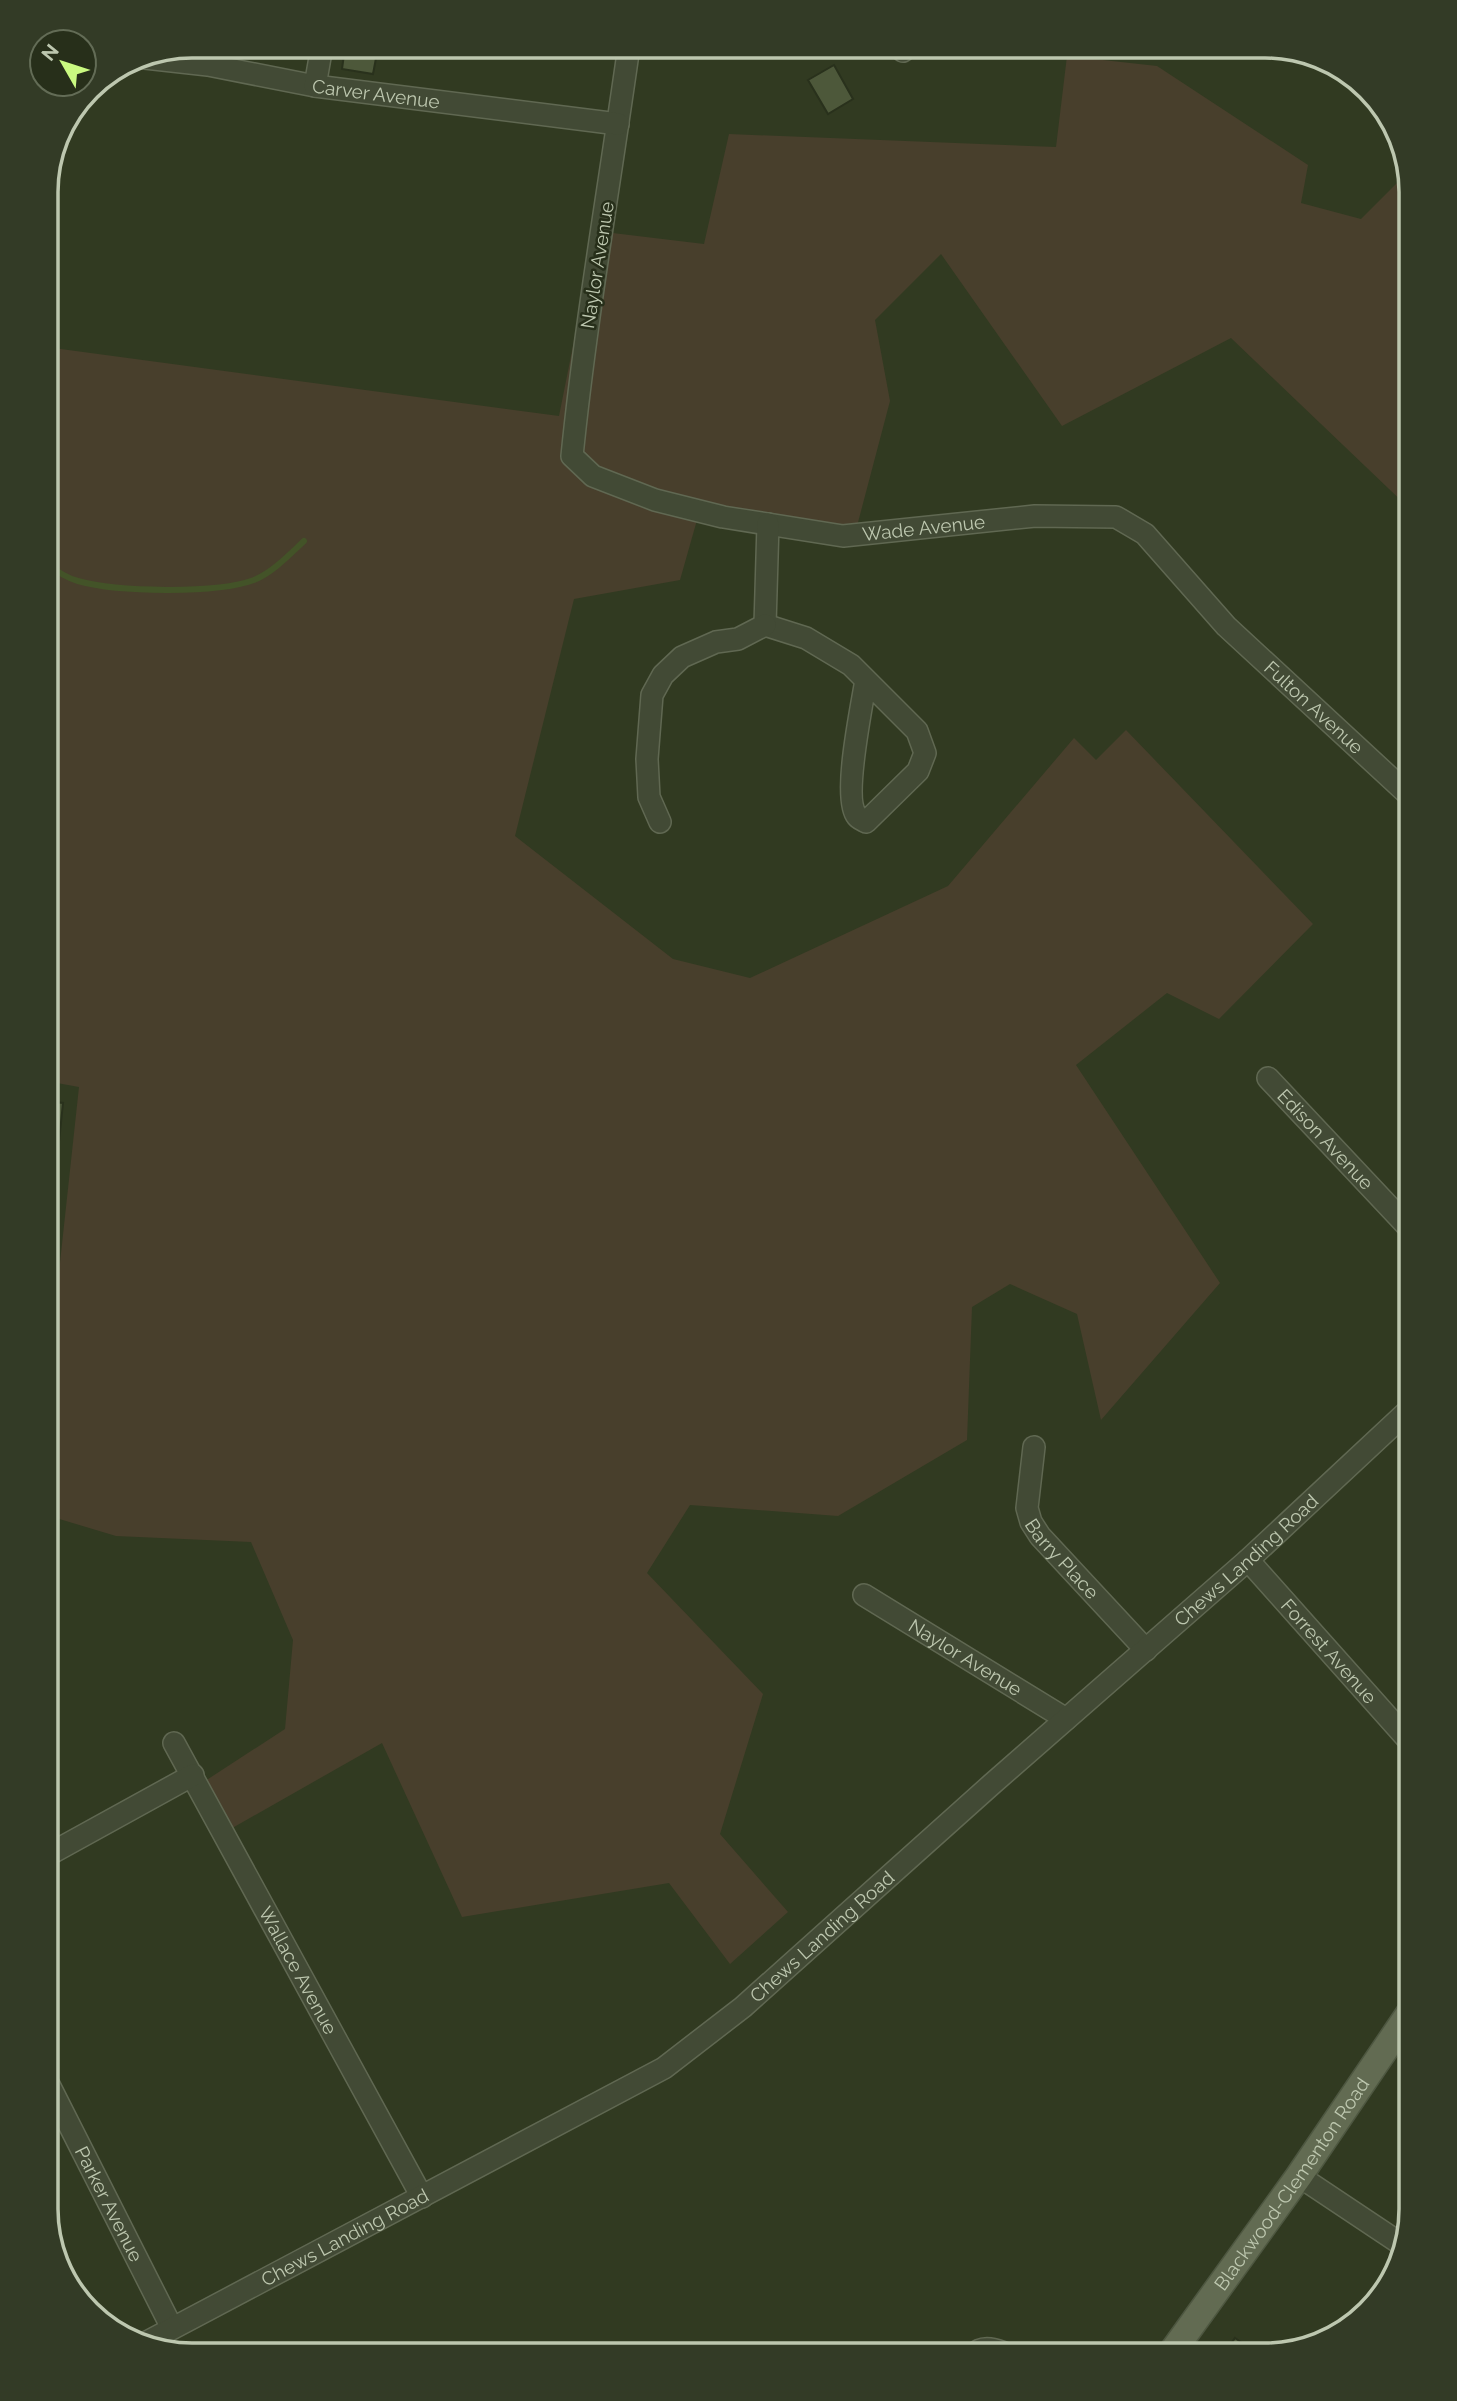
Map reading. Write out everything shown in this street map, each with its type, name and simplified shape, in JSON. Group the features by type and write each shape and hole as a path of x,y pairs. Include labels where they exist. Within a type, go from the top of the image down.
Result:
{"main road":[{"name":"Blackwood-Clementon Road","path":"1179,2343 1399,2032"}],"street":[{"path":"315,86 320,58"},
{"name":"Naylor Avenue","path":"593,475 572,456 583,346 627,58"},
{"name":"Carver Avenue","path":"166,60 208,65 315,86 618,124"},
{"name":"Wade Avenue","path":"593,475 655,500 723,517 844,536 1035,516 1116,517 1145,534 1219,617"},
{"path":"765,625 768,524"},
{"name":"Fulton Avenue","path":"1219,617 1399,785"},
{"path":"660,822 649,797 647,759 653,695 663,676 682,657 716,642 738,639 765,625 806,638 851,665 866,680 917,731 925,753 918,771 866,822 857,817 851,804 851,778 866,680"},
{"name":"Edison Avenue","path":"1268,1078 1399,1216"},
{"name":"Chews Landing Road","path":"155,2338 664,2068 743,2007 1248,1560 1399,1420"},
{"name":"Barry Place","path":"1034,1447 1027,1508 1031,1522 1040,1536 1146,1650"},
{"name":"Forrest Avenue","path":"1248,1560 1399,1728"},
{"name":"Naylor Avenue","path":"864,1595 1066,1719"},
{"name":"Wallace Avenue","path":"174,1743 422,2197"},
{"path":"58,1849 193,1775"},
{"name":"Parker Avenue","path":"58,2103 172,2329"},
{"path":"1299,2176 1395,2240"}],"shaded area":[{"path":"1067,58 1085,58 1157,66 1308,165 1301,203 1361,219 1399,181 1399,499 1231,338 1062,426 941,254 875,320 890,401 856,530 697,520 680,580 574,599 515,836 673,959 750,978 948,886 1074,738 1096,760 1126,730 1313,924 1219,1019 1167,993 1076,1065 1220,1283 1101,1420 1077,1314 1010,1284 972,1307 967,1440 838,1516 690,1505 647,1573 763,1694 720,1834 788,1912 730,1964 669,1883 462,1917 382,1743 227,1831 202,1783 285,1729 293,1640 251,1542 116,1536 58,1519 58,1281 79,1087 58,1083 58,349 559,416 596,231 704,244 729,134 1056,147"}],"building":[{"path":"344,58 376,58 373,74 342,69"},
{"path":"834,65 853,99 828,114 808,80"},
{"path":"58,1102 63,1103 58,1151"}],"waterway":[{"path":"58,572 69,578 95,585 166,590 216,588 261,577 304,541"}]}
